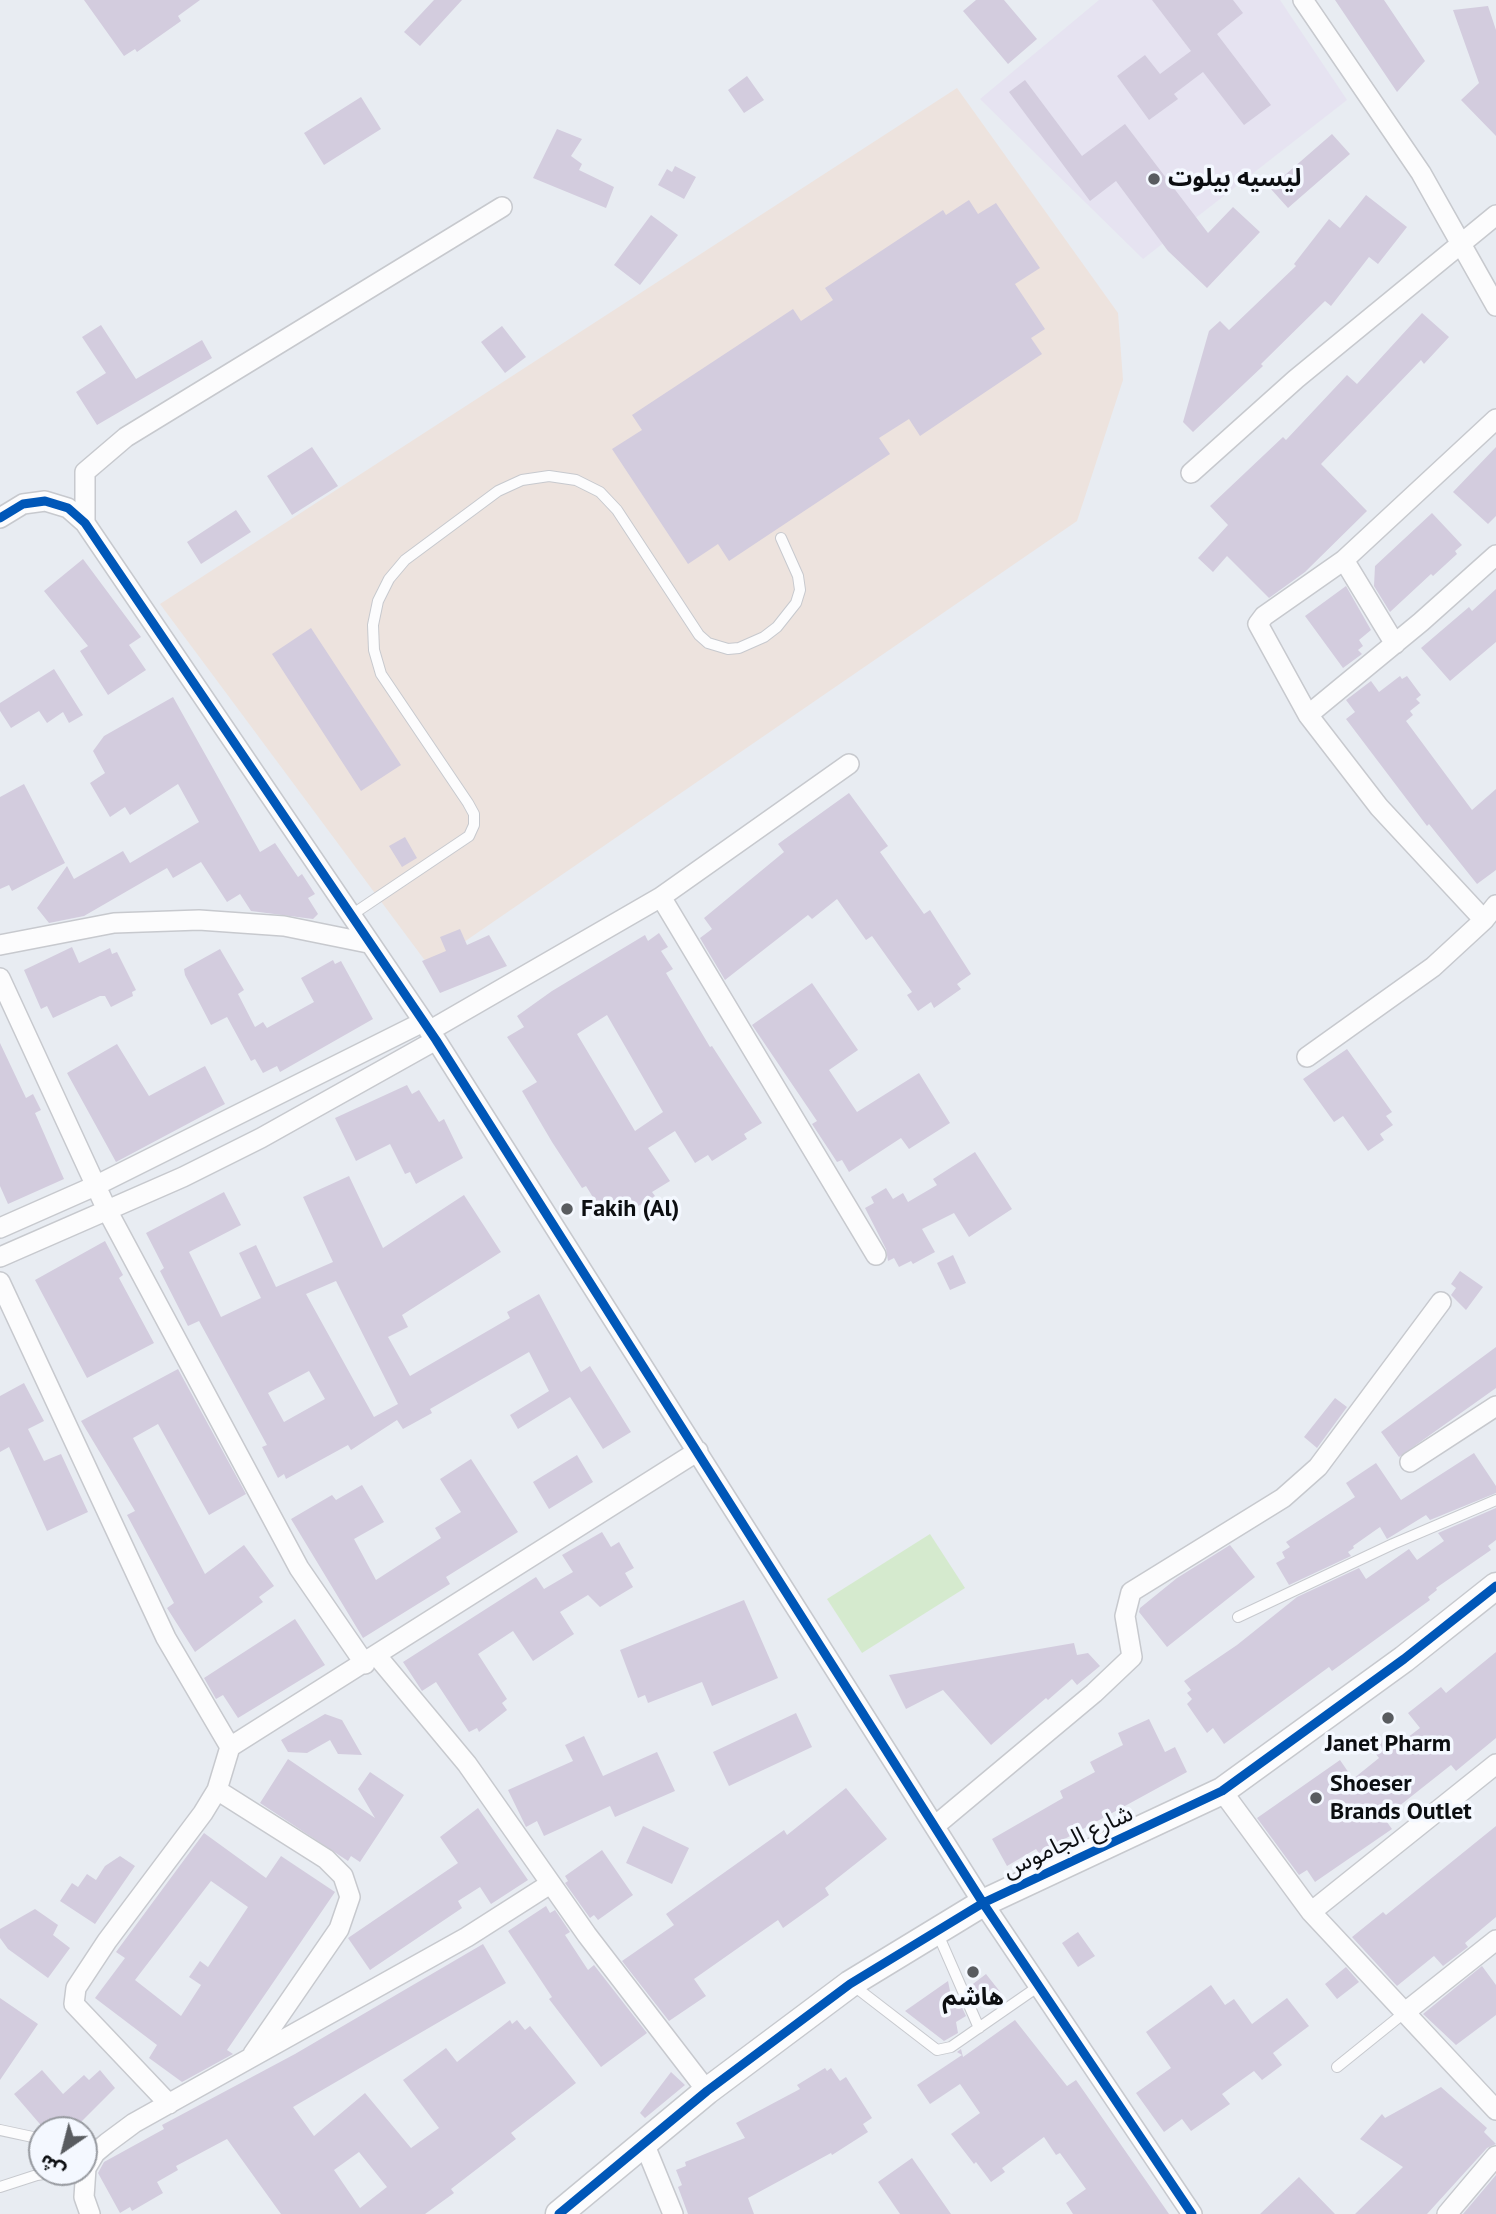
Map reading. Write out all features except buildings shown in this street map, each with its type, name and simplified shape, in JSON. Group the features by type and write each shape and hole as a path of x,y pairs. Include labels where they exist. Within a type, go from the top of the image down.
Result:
{"street":[{"path":"1303,0 1420,173 1496,306"},
{"path":"85,523 85,472 126,437 502,207"},
{"path":"1191,473 1296,379 1496,215"},
{"path":"1307,1057 1433,967 1490,913 1380,807 1308,715 1258,624 1264,616 1344,560 1496,419"},
{"path":"0,518 23,504 46,501 68,508 85,523 429,1031 984,1903 1192,2214"},
{"path":"1308,715 1395,644 1496,555"},
{"path":"1344,560 1395,644"},
{"path":"0,1257 261,1138 429,1031 661,897 849,764"},
{"path":"661,897 876,1255"},
{"path":"0,945 82,928 189,920 284,926 368,943"},
{"path":"0,978 107,1210 299,1568 371,1660 467,1764 550,1884 707,2091"},
{"path":"0,1228 429,1031"},
{"path":"0,1282 166,1638 230,1747"},
{"path":"936,1825 1094,1693 1132,1657 1125,1616 1130,1592 1283,1498 1318,1467 1441,1303"},
{"path":"1410,1462 1496,1406"},
{"path":"169,2104 74,2004 76,1989 217,1790 230,1747 371,1660 467,1594 698,1451"},
{"name":"شارع الجاموس","path":"559,2214 707,2091 850,1984 984,1903 1222,1791 1404,1659 1496,1586"},
{"path":"1311,1912 1496,1763"},
{"path":"217,1790 327,1859 343,1875 350,1897 339,1929 248,2061"},
{"path":"1222,1791 1311,1912 1496,2110"},
{"path":"98,2151 169,2104 467,1937 550,1884"},
{"path":"1404,2012 1496,1940"},
{"path":"644,2143 673,2214"},
{"path":"1447,2214 1496,2156"},
{"path":"84,2186 84,2197 90,2214"}],"lane":[{"path":"349,916 469,836 474,825 474,814 468,803 381,674 374,650 373,625 378,601 389,579 405,560 498,491 522,480 549,476 576,480 600,492 617,510 699,635 708,643 728,649 739,648 764,637 777,627 796,603 800,590 798,576 781,538"},
{"path":"1238,1618 1393,1544 1496,1500"},
{"path":"937,1931 979,2028"},
{"path":"850,1984 937,2050 951,2047 1039,1986"},
{"path":"1337,2067 1404,2012"},
{"path":"0,2130 28,2136"},
{"path":"0,2187 28,2178"}],"shaded area":[{"name":"ليسيه بيلوت","path":"1099,0 1280,0 1347,100 1143,259 980,99"},
{"path":"957,88 1118,313 1123,380 1077,521 429,966 160,604"}],"green space":[{"path":"930,1534 965,1588 862,1653 827,1599"}],"cycle path":[{"path":"0,518 23,504 45,501 68,508 85,523 436,1040 983,1903 1192,2214"},
{"path":"559,2214 707,2091 850,1984 983,1903 1222,1791 1404,1659 1496,1586"}],"place":[{"name":"ليسيه بيلوت","path":"1154,179"},
{"name":"Fakih (Al)","path":"567,1209"},
{"name":"Janet Pharm","path":"1388,1718"},
{"name":"Shoeser Brands Outlet","path":"1316,1798"},
{"name":"هاشم","path":"973,1972"}]}
